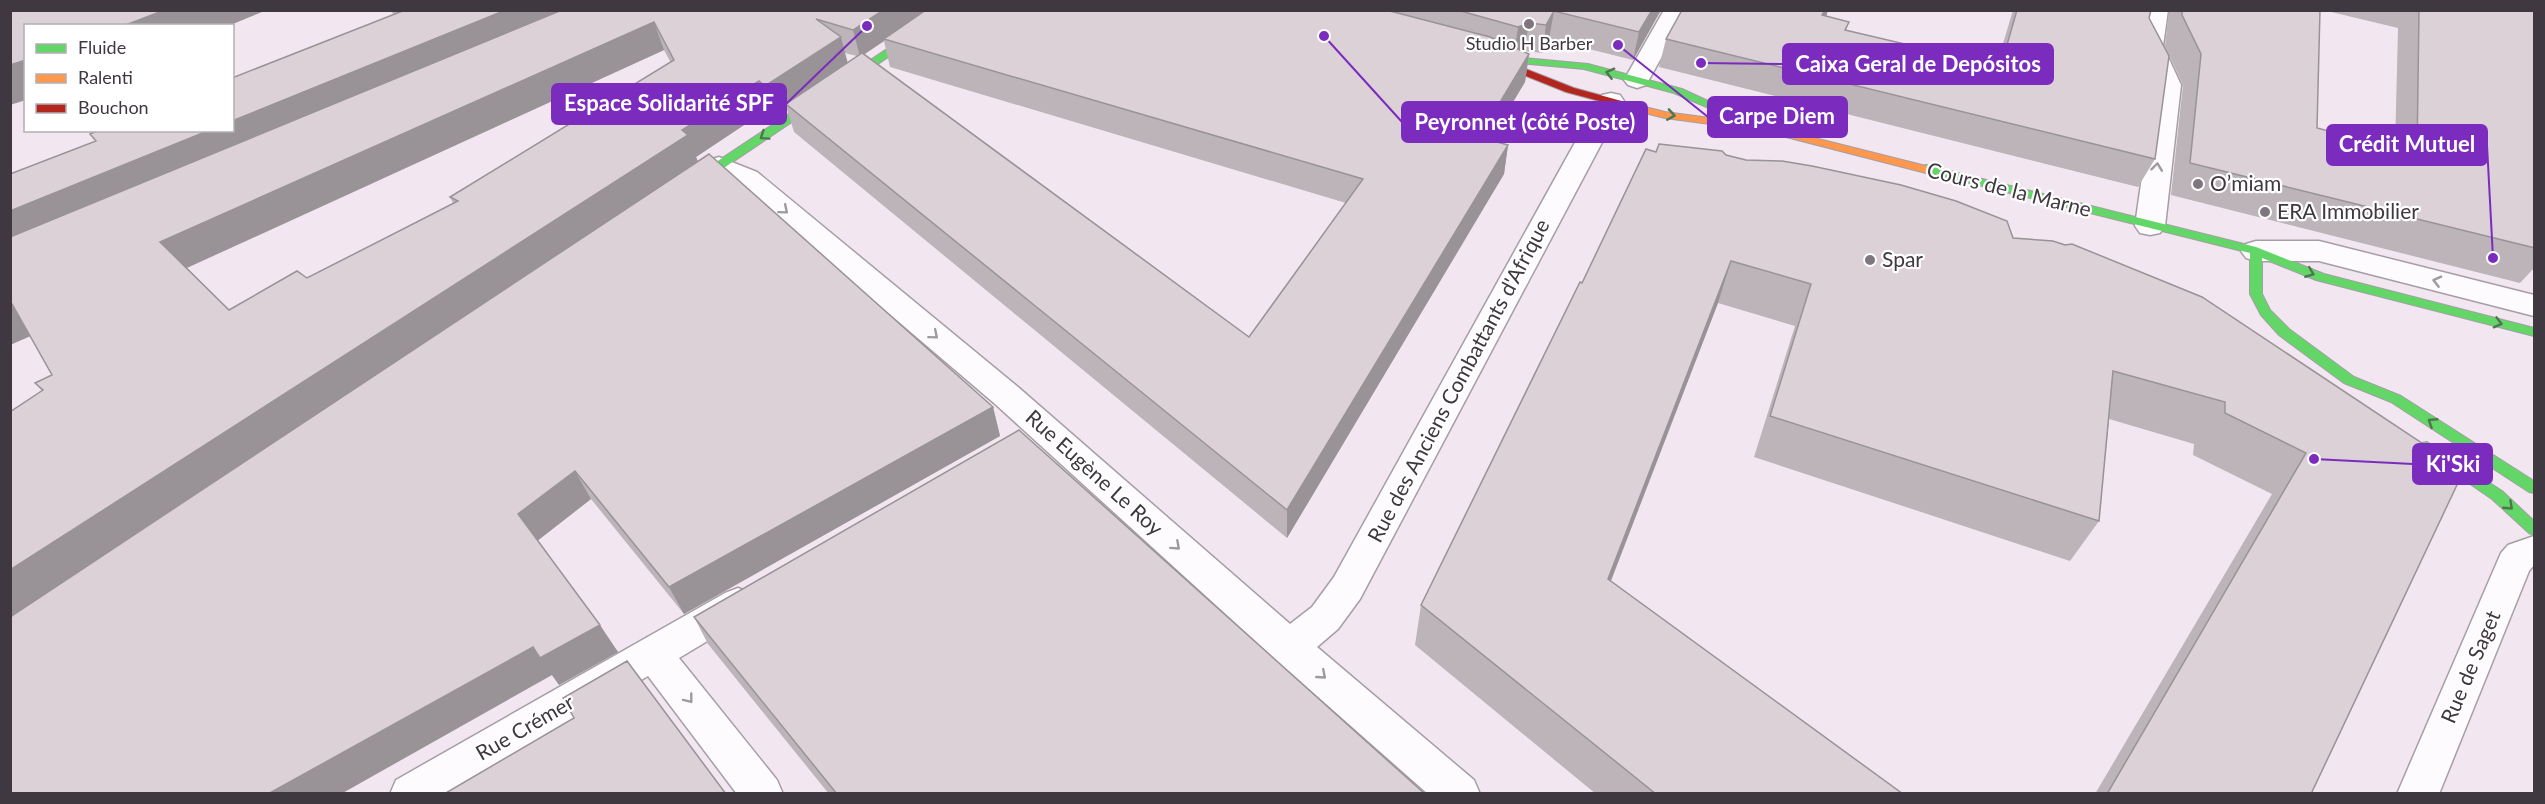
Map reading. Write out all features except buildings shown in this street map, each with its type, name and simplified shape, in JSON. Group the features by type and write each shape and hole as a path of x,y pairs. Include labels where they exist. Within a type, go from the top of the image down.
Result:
{"main road":[{"path":"670,199 953,10"},
{"name":"Cours de la Marne","path":"1474,52 1496,58 1570,90 1611,101 1665,115 1763,128 2256,251 2320,277 2535,332"},
{"name":"Cours de la Marne","path":"1496,58 1584,66 1678,91 1763,128"},
{"path":"2256,251 2256,294 2265,312 2284,332 2349,380 2396,399 2535,488"},
{"path":"2349,380 2369,405"},
{"path":"2414,438 2497,495 2535,529"}],"street":[{"path":"1636,80 1676,10"},
{"path":"2151,226 2168,85 2150,46 2156,10"},
{"name":"Rue des Anciens Combattants d'Afrique","path":"1289,647 1325,618 1347,588 1611,101"},
{"name":"Rue Eugène Le Roy","path":"719,166 747,178 1044,429 1289,647 1459,794"},
{"name":"Cours de la Marne","path":"2256,251 2319,250 2535,306"},
{"path":"1008,449 1044,429"},
{"name":"Rue de Saget","path":"2418,794 2514,564 2521,555 2535,552"},
{"name":"Rue Crémer","path":"411,794 765,589"},
{"path":"653,653 762,794"}],"traffic: fast":[{"path":"684,189 953,10"},
{"path":"1524,61 1584,66 1678,91 1729,113"},
{"path":"1926,169 2256,251 2320,277 2534,332"},
{"path":"2256,251 2256,294 2265,312 2284,332 2349,380 2396,399 2534,488"},
{"path":"2427,447 2497,495 2534,529"}],"traffic: slow":[{"path":"1625,105 1665,115 1763,128 1926,169"}],"traffic: jam":[{"path":"1485,56 1570,90 1625,105"}],"place":[{"name":"Studio H Barber","path":"1529,24"},
{"name":"Espace Solidarité SPF","path":"867,26"},
{"name":"Peyronnet (côté Poste)","path":"1324,36"},
{"name":"Carpe Diem","path":"1618,45"},
{"name":"Caixa Geral de Depósitos","path":"1701,63"},
{"name":"O’miam","path":"2198,184"},
{"name":"ERA Immobilier","path":"2265,212"},
{"name":"Crédit Mutuel","path":"2493,258"},
{"name":"Spar","path":"1870,260"},
{"name":"Ki'Ski","path":"2314,459"}]}
